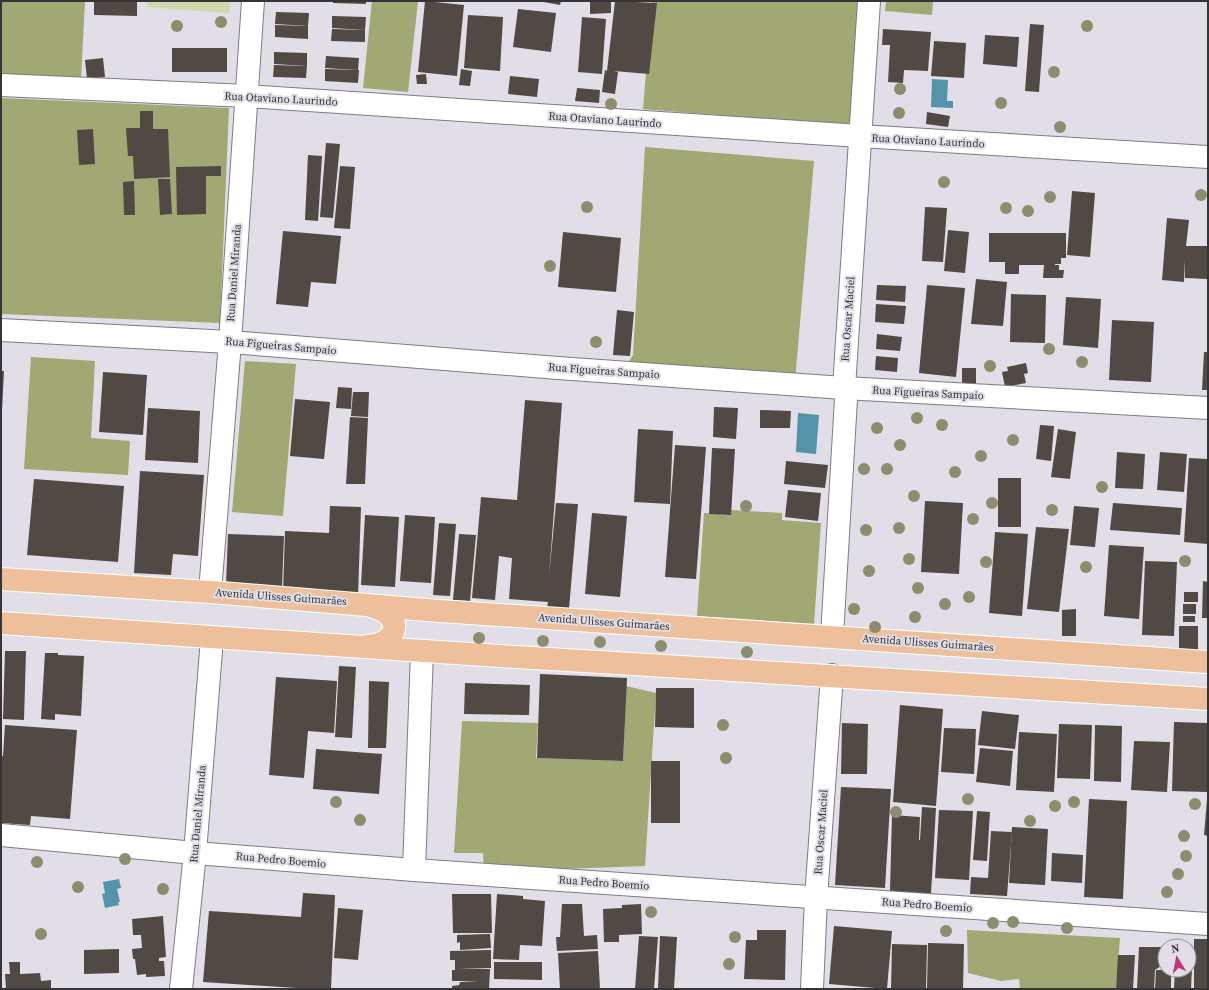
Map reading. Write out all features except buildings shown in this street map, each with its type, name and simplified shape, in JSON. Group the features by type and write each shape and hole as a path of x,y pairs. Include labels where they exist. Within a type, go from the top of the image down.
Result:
{"main road":[{"name":"Avenida Ulisses Guimarães","path":"1,580 210,592 439,611 1208,662"},
{"path":"352,648 374,646 385,642 392,636 394,630 393,622 388,614 379,608 362,604"},
{"path":"430,653 416,645 410,639 408,633 411,623 416,618 425,614 439,611"},
{"path":"1,623 430,653 832,675 1208,699"}],"street":[{"name":"Rua Daniel Miranda","path":"210,592 230,342 253,1"},
{"name":"Rua Oscar Maciel","path":"832,636 846,399 844,388 869,1"},
{"name":"Rua Otaviano Laurindo","path":"1,85 246,96 1208,157"},
{"name":"Rua Figueiras Sampaio","path":"1,330 230,342 558,368 844,388 1208,408"},
{"name":"Rua Daniel Miranda","path":"181,989 195,853 212,638"},
{"path":"414,870 430,653"},
{"name":"Rua Oscar Maciel","path":"812,989 816,898 832,675"},
{"name":"Rua Pedro Boemio","path":"1,835 195,853 414,870 1208,924"}],"green space":[{"path":"1,1 85,1 81,79 1,75"},
{"path":"148,1 230,1 229,13 147,7"},
{"path":"372,1 418,1 408,92 363,88"},
{"path":"652,1 861,1 858,95 850,122 844,125 643,109"},
{"path":"886,1 933,1 932,15 885,11"},
{"path":"1,98 229,108 220,323 1,314"},
{"path":"645,147 814,161 795,381 626,366 633,355"},
{"path":"31,357 95,361 91,438 130,441 128,475 24,469"},
{"path":"245,361 296,364 283,516 232,512"},
{"path":"731,510 782,513 782,520 821,523 814,624 697,616 704,513 731,515"},
{"path":"626,686 656,693 645,866 484,872 483,853 454,853 462,721 538,723 536,758 623,761"},
{"path":"967,930 1120,938 1116,989 1020,989 1019,979 1001,981 968,973"}],"water":[{"path":"932,79 948,80 947,101 953,101 953,108 931,107"},
{"path":"798,413 819,415 816,454 796,452"},
{"path":"119,879 121,888 117,889 120,902 118,902 119,905 105,908 102,894 105,893 103,882"}]}
